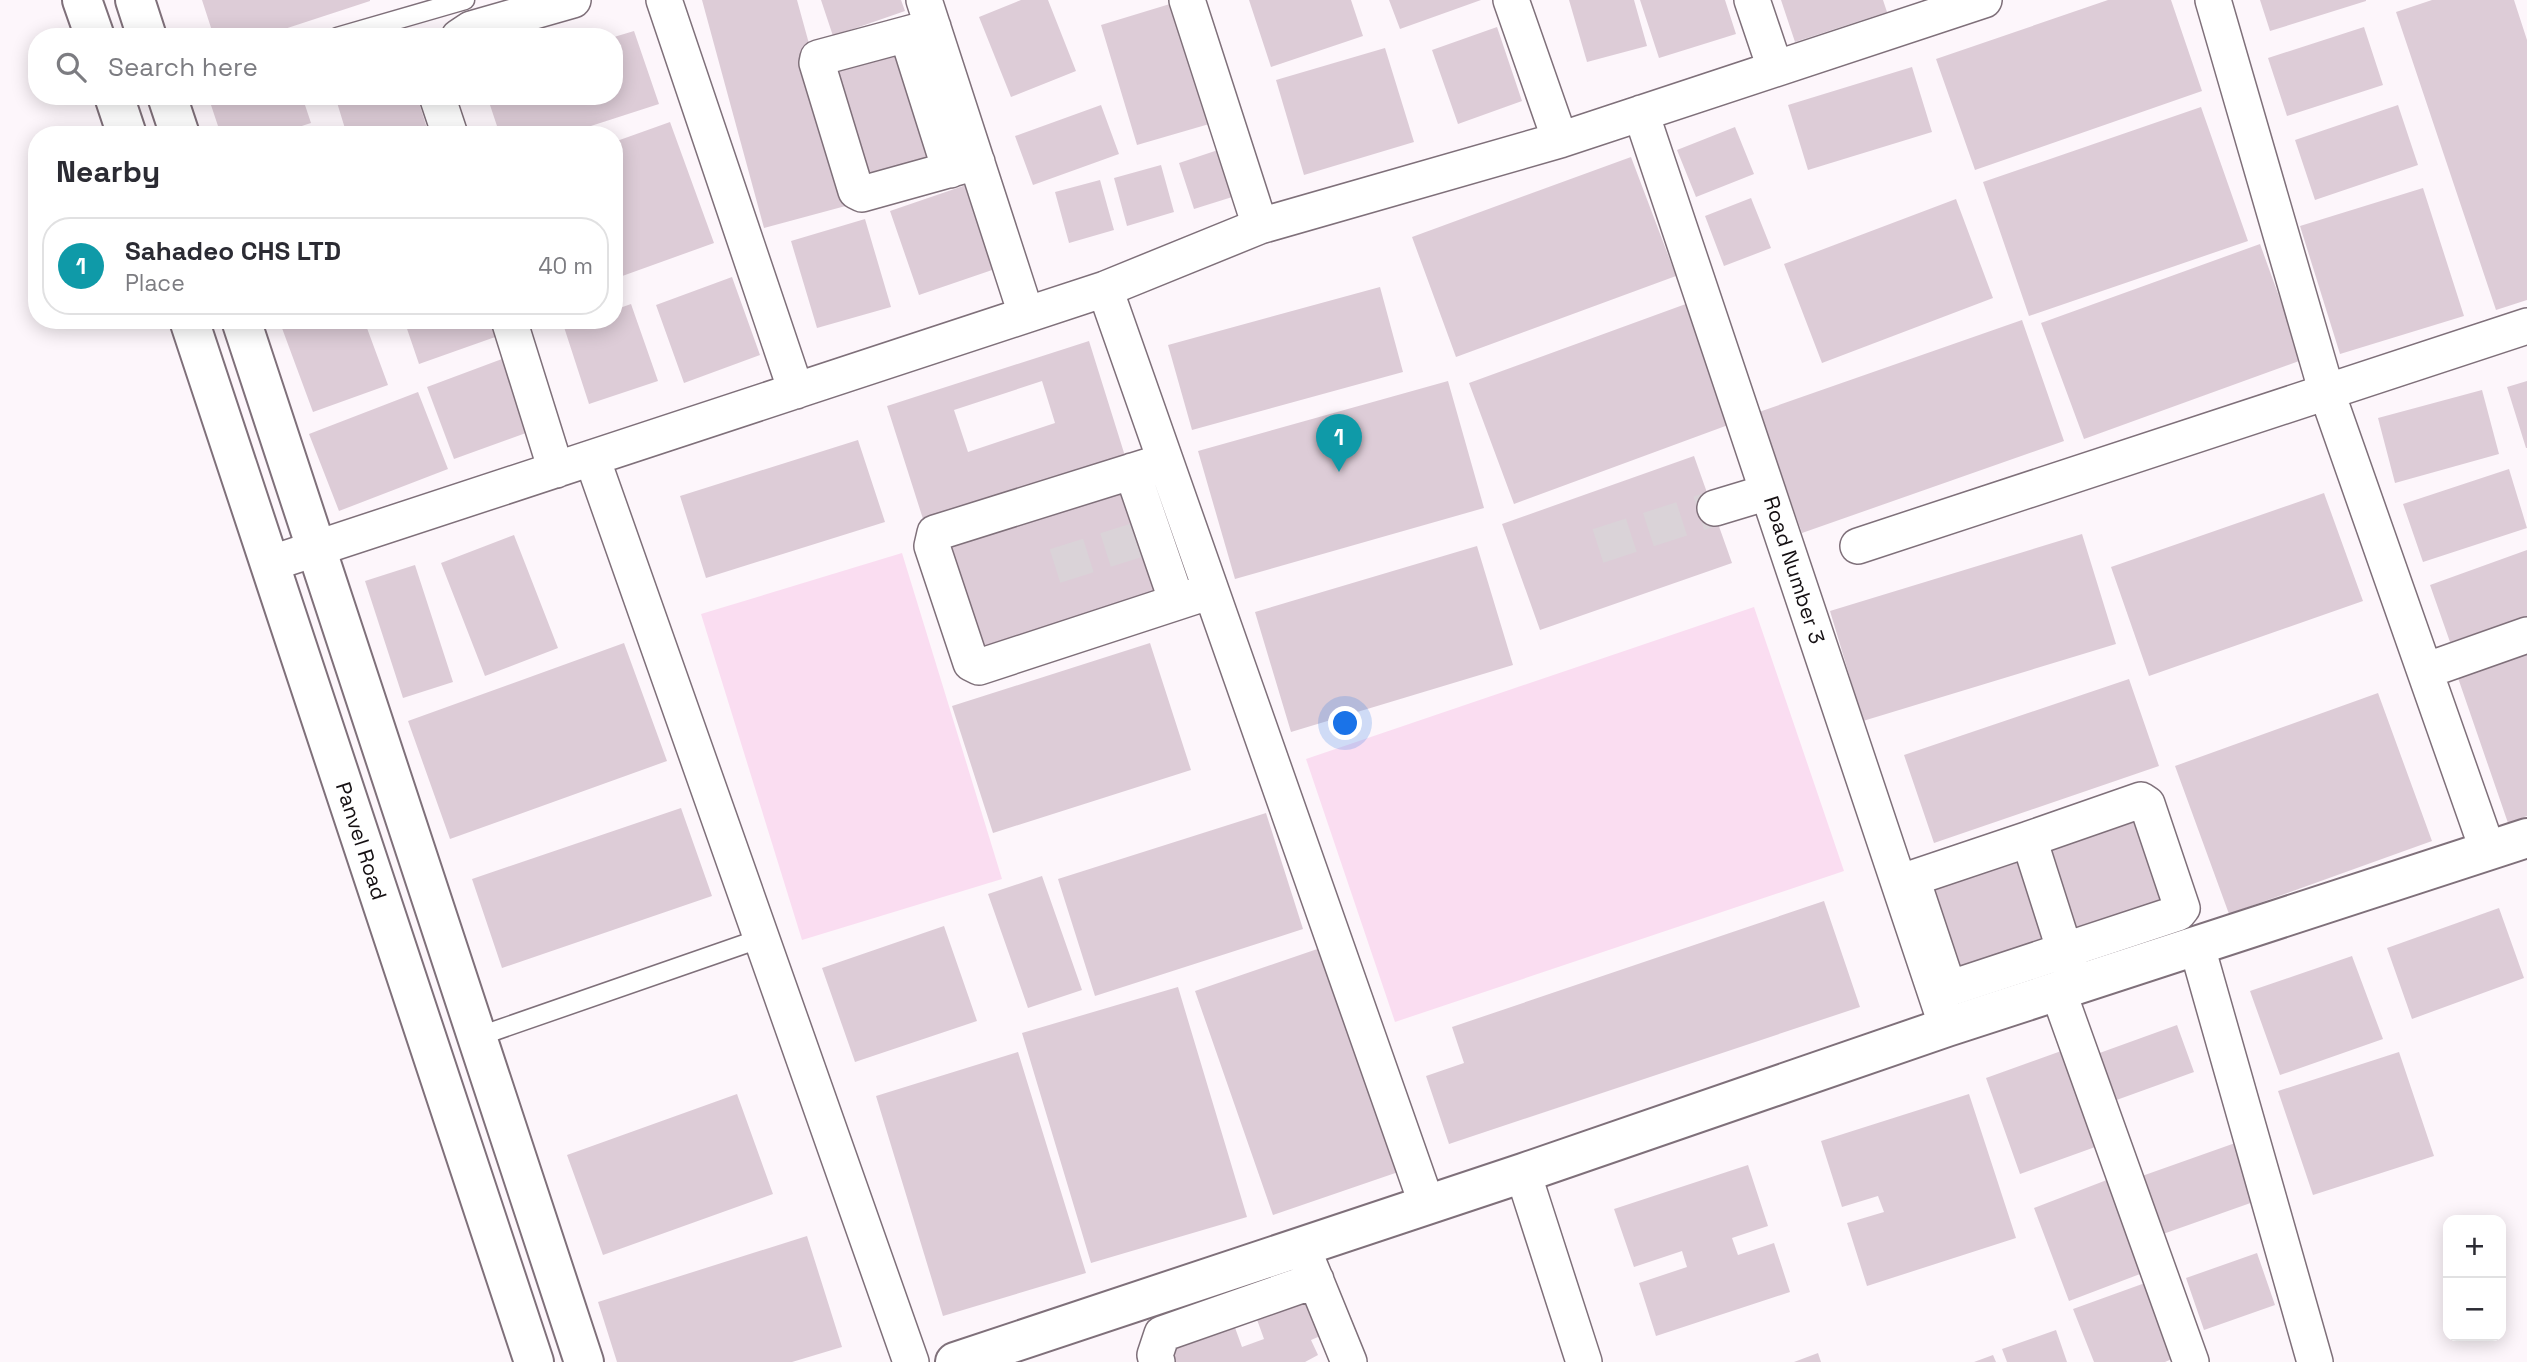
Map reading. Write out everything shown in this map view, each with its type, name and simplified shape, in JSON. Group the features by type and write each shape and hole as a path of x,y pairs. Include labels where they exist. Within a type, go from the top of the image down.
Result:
{"street":[{"path":"82,0 91,28"},
{"path":"135,0 144,28"},
{"path":"475,28 573,0"},
{"path":"664,0 796,391"},
{"path":"1187,0 1260,226"},
{"path":"1511,0 1560,140"},
{"path":"1752,0 1775,68"},
{"path":"270,564 1105,289 1260,226 1560,140 1984,0"},
{"path":"2213,0 2327,393 2488,851"},
{"path":"963,166 862,194 856,191 817,63 818,58 921,20 963,166 1026,314"},
{"path":"117,105 124,126"},
{"path":"170,105 177,126"},
{"path":"440,105 447,126"},
{"name":"Road Number 3","path":"1641,113 1947,1027"},
{"path":"1105,289 1427,1205"},
{"path":"1858,546 2527,326"},
{"name":"Panvel Road","path":"192,329 534,1362"},
{"path":"244,329 584,1362"},
{"path":"512,329 556,470"},
{"path":"592,458 911,1362"},
{"path":"1165,461 935,533 932,546 971,663 979,667 1211,591"},
{"path":"1132,471 1177,602"},
{"path":"1715,508 1768,492"},
{"path":"1154,534 1187,524"},
{"path":"2425,671 2527,635"},
{"path":"2141,800 2147,804 2182,908 2178,913 1954,987 1947,984 1914,885 1916,877 2029,839 2141,800"},
{"path":"954,1362 1523,1173 1947,1027 2527,838"},
{"path":"2029,839 2064,950 2067,989 2188,1361"},
{"path":"2197,947 2315,1362"},
{"path":"1523,1173 1584,1362"},
{"path":"1302,1246 1349,1362"},
{"path":"1157,1362 1155,1355 1162,1334 1316,1280"}],"lane":[{"path":"368,28 465,0"},
{"path":"477,1037 762,938"}],"shaded area":[{"path":"902,553 1002,879 802,940 701,614"},
{"path":"1754,607 1844,871 1395,1022 1306,759"}],"building":[{"path":"202,0 370,0 288,28 211,28"},
{"path":"702,0 797,0 853,204 764,228"},
{"path":"821,0 901,0 905,11 833,36"},
{"path":"1021,0 1048,0 1076,71 1011,97 979,17"},
{"path":"1183,0 1223,120 1137,145 1101,25"},
{"path":"1249,0 1351,0 1363,36 1271,67"},
{"path":"1389,0 1481,0 1400,29"},
{"path":"1569,0 1634,0 1647,46 1587,62"},
{"path":"1640,0 1725,0 1736,34 1659,58"},
{"path":"1781,0 1883,0 1887,12 1795,42"},
{"path":"2108,0 2171,0 2202,91 1975,170 1936,59"},
{"path":"2260,0 2366,0 2366,1 2270,31"},
{"path":"2432,0 2514,0 2527,40 2527,300 2496,310 2396,12"},
{"path":"1497,27 1522,101 1458,124 1432,50"},
{"path":"2364,27 2383,85 2287,116 2268,58"},
{"path":"634,31 659,104 591,126 497,126 490,105 623,105 623,34"},
{"path":"902,40 941,167 862,189 822,63"},
{"path":"1385,48 1414,142 1304,175 1276,80"},
{"path":"1912,67 1932,132 1808,170 1788,105"},
{"path":"211,105 305,105 311,123 302,126 218,126"},
{"path":"338,105 420,105 426,126 344,126"},
{"path":"1101,105 1119,154 1033,185 1015,136"},
{"path":"2398,105 2418,165 2315,200 2295,140"},
{"path":"2201,107 2248,241 2029,316 1983,182"},
{"path":"670,122 714,243 623,276 623,139"},
{"path":"1735,127 1754,174 1696,197 1677,150"},
{"path":"1230,146 1245,193 1194,209 1179,163"},
{"path":"1631,157 1676,276 1456,357 1412,237"},
{"path":"1161,165 1174,212 1127,226 1114,178"},
{"path":"1100,180 1114,230 1069,243 1055,192"},
{"path":"969,184 998,268 919,295 890,211"},
{"path":"2423,188 2464,316 2340,354 2300,226"},
{"path":"1751,198 1771,248 1724,266 1705,216"},
{"path":"1956,199 1993,298 1822,363 1784,264"},
{"path":"865,219 891,307 817,328 791,241"},
{"path":"2260,244 2302,360 2084,439 2041,323"},
{"path":"732,277 760,355 684,383 656,305"},
{"path":"1380,287 1403,372 1192,430 1168,345"},
{"path":"1694,301 1739,421 1514,504 1469,383"},
{"path":"631,304 658,381 589,404 565,329 623,329 623,307"},
{"path":"2022,320 2064,441 1802,533 1759,412"},
{"path":"282,329 367,329 388,385 313,412"},
{"path":"407,329 495,329 498,336 419,364"},
{"path":"1089,341 1125,456 923,519 887,406","holes":["1042,381 1055,423 968,452 954,410"]},
{"path":"510,356 537,429 454,459 427,387"},
{"path":"1448,381 1484,508 1235,579 1198,451"},
{"path":"2527,381 2527,448 2526,448 2507,387"},
{"path":"2482,390 2499,454 2395,483 2378,418"},
{"path":"418,392 448,469 339,511 309,434"},
{"path":"858,440 885,522 706,578 680,496"},
{"path":"1694,456 1732,563 1540,630 1502,524"},
{"path":"2509,469 2527,528 2423,562 2403,504"},
{"path":"1133,481 1174,597 981,657 941,540"},
{"path":"2324,493 2363,601 2149,676 2111,567"},
{"path":"2082,534 2116,644 1863,721 1830,611"},
{"path":"514,535 558,648 485,676 441,563"},
{"path":"1477,546 1513,665 1291,732 1255,612"},
{"path":"2527,550 2527,616 2450,642 2430,585"},
{"path":"415,565 453,682 403,698 365,581"},
{"path":"624,643 667,761 450,839 408,721"},
{"path":"1150,643 1191,770 993,833 952,706"},
{"path":"2527,651 2527,816 2508,823 2457,675"},
{"path":"2129,679 2159,766 1934,843 1904,755"},
{"path":"2378,693 2432,841 2229,914 2175,766"},
{"path":"2143,804 2178,909 2078,942 2040,839"},
{"path":"681,808 712,896 502,968 472,879"},
{"path":"1266,813 1303,929 1095,996 1058,879"},
{"path":"2022,848 2055,949 1952,983 1919,883"},
{"path":"1042,876 1082,990 1028,1008 988,894"},
{"path":"1824,901 1860,1007 1449,1144 1426,1076 1464,1063 1452,1027"},
{"path":"2499,908 2524,978 2412,1019 2387,948"},
{"path":"944,926 977,1021 855,1062 822,968"},
{"path":"1329,945 1407,1169 1273,1215 1195,991"},
{"path":"2352,956 2383,1039 2280,1075 2250,991"},
{"path":"1178,987 1247,1217 1091,1263 1022,1033"},
{"path":"2177,1025 2194,1072 2111,1102 2094,1055"},
{"path":"2064,1050 2098,1146 2020,1174 1986,1078"},
{"path":"1018,1052 1086,1273 943,1316 876,1096"},
{"path":"2399,1052 2434,1156 2313,1195 2278,1091"},
{"path":"737,1094 773,1194 603,1255 567,1155"},
{"path":"1969,1094 2016,1238 1867,1286 1847,1223 1884,1212 1878,1196 1842,1207 1821,1141"},
{"path":"2238,1142 2259,1200 2163,1234 2142,1176"},
{"path":"1748,1165 1768,1226 1732,1238 1738,1255 1774,1243 1790,1292 1656,1336 1639,1283 1687,1267 1682,1251 1634,1267 1614,1209"},
{"path":"2112,1178 2148,1271 2069,1301 2034,1208"},
{"path":"807,1236 842,1347 792,1362 617,1362 598,1302"},
{"path":"2257,1253 2275,1305 2204,1330 2186,1278"},
{"path":"2145,1283 2172,1359 2165,1362 2094,1362 2073,1309"},
{"path":"1309,1293 1325,1334 1311,1340 1318,1355 1305,1362 1175,1362 1169,1347 1233,1322 1242,1347 1264,1339 1255,1314"},
{"path":"2056,1330 2067,1362 2007,1362 2002,1349"},
{"path":"1818,1353 1821,1362 1794,1362"},
{"path":"1993,1355 1996,1362 1974,1362"}],"tunnel":[{"path":"1598,546 1715,508"},
{"path":"1055,566 1153,535"}],"place":[{"name":"Sahadeo CHS LTD","path":"1339,472"}]}
